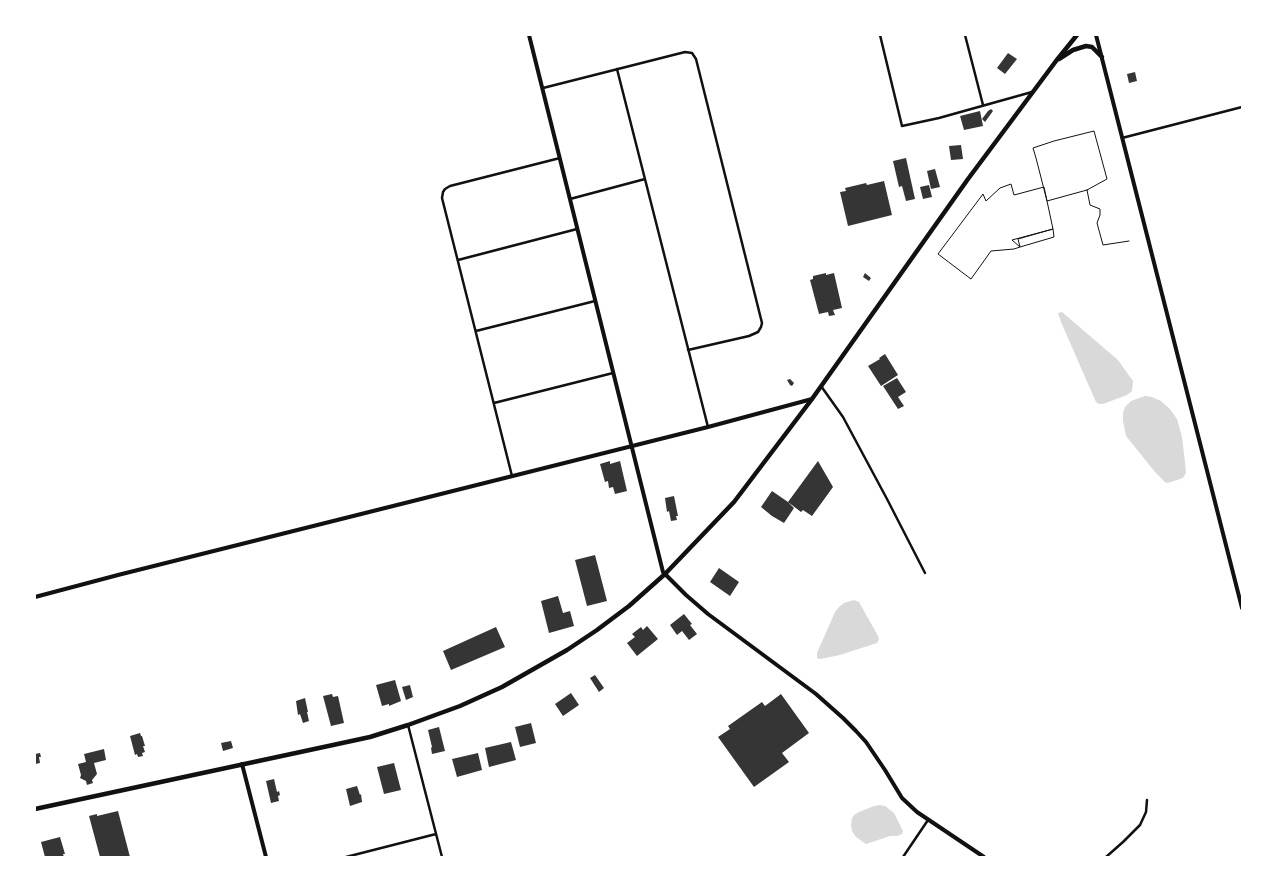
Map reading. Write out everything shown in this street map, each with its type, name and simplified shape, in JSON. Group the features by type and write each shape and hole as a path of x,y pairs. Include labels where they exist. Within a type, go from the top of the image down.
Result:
{"main road":[{"path":"35,809 370,737 408,726 502,687 538,668 597,630 629,606 665,574 734,502 812,399 968,179 1077,35"},
{"path":"1056,61 1073,50 1086,46 1092,48 1102,57"}],"street":[{"path":"529,35 663,572 708,614 816,694 843,718 866,742 902,798 917,812 984,857"},
{"path":"880,35 902,126 1033,92"},
{"path":"965,35 983,105"},
{"path":"1096,35 1242,608"},
{"path":"543,88 684,52 692,53 696,58 762,323 758,332 749,336 688,350"},
{"path":"617,69 708,427"},
{"path":"1122,138 1242,107"},
{"path":"512,476 442,198 445,189 450,186 560,158"},
{"path":"570,199 645,180"},
{"path":"458,260 578,229"},
{"path":"476,331 595,301"},
{"path":"494,403 613,373"},
{"path":"821,386 843,417 925,573"},
{"path":"35,597 812,399"},
{"path":"408,726 442,857"},
{"path":"242,764 266,857"},
{"path":"1106,857 1140,825 1146,812 1147,800"},
{"path":"903,857 928,820"},
{"path":"346,857 436,834"}],"path":[{"path":"1094,131 1107,179 1087,190 1047,201 1033,148 1094,131"},
{"path":"1012,184 1014,195 1044,187 1047,201 1054,237 1014,249 991,251 971,279 938,254 983,194 986,201 1000,188 1012,184"},
{"path":"1087,190 1090,205 1100,209 1097,224 1103,245 1129,241"},
{"path":"1020,247 1018,239 1053,229"},
{"path":"1020,247 1012,240 1053,229"}],"shaded area":[{"path":"1062,312 1118,360 1133,381 1132,391 1127,395 1103,404 1096,402 1061,322 1058,313"},
{"path":"1145,396 1161,401 1177,419 1182,437 1185,462 1186,473 1183,478 1166,483 1126,436 1123,421 1125,407 1131,401"},
{"path":"854,600 859,602 878,636 877,643 840,655 817,658 817,653 835,612 844,603"},
{"path":"880,805 885,806 894,813 903,831 902,834 866,844 856,837 852,831 852,818 859,812"}],"building":[{"path":"1008,53 1017,59 1005,74 997,68"},
{"path":"1135,72 1137,81 1129,83 1127,74"},
{"path":"991,109 993,111 985,122 982,119"},
{"path":"980,111 983,126 964,130 960,116"},
{"path":"961,145 963,159 951,160 949,146"},
{"path":"906,158 915,199 906,201 902,186 899,187 893,161"},
{"path":"935,169 940,187 931,189 927,171"},
{"path":"884,181 892,215 848,226 840,192 846,191 845,188"},
{"path":"929,185 932,197 923,199 920,187"},
{"path":"826,273 826,275 834,273 842,308 833,310 835,315 829,316 828,312 819,314 810,280 813,279 813,276"},
{"path":"865,273 871,278 869,281 863,277"},
{"path":"885,354 898,375 881,386 868,366"},
{"path":"897,378 906,392 898,397 904,406 898,409 883,386"},
{"path":"790,379 794,383 792,386 787,380"},
{"path":"610,461 610,464 620,461 627,491 615,494 613,487 609,488 608,481 605,482 600,464"},
{"path":"818,461 833,487 812,516 803,510 801,512 788,502"},
{"path":"772,491 794,508 784,523 761,507"},
{"path":"674,496 678,516 676,516 677,520 671,521 669,511 667,512 665,498"},
{"path":"595,555 607,601 587,606 575,560"},
{"path":"719,568 739,582 730,596 710,582"},
{"path":"558,596 563,613 570,611 574,626 549,633 541,601"},
{"path":"684,614 697,634 689,640 682,631 677,635 670,625"},
{"path":"647,626 658,639 637,656 627,643 635,637 632,634 641,627 643,630"},
{"path":"496,627 505,647 451,670 443,651"},
{"path":"595,675 604,688 599,692 590,678"},
{"path":"395,680 401,701 389,706 389,704 382,706 376,685"},
{"path":"410,685 413,697 406,700 402,687"},
{"path":"571,693 579,705 563,716 555,704"},
{"path":"332,694 333,697 338,696 344,723 331,726 323,696"},
{"path":"781,694 809,733 782,753 789,762 754,787 718,737 730,729 728,726 762,702 765,706"},
{"path":"305,698 309,721 303,723 300,714 298,715 296,701"},
{"path":"531,723 536,743 520,747 515,727"},
{"path":"439,727 445,751 432,754 428,730"},
{"path":"140,733 145,746 143,746 145,752 142,753 143,756 138,757 137,754 135,755 130,736"},
{"path":"231,741 233,748 223,751 221,743"},
{"path":"511,742 516,760 489,767 485,748"},
{"path":"104,749 106,760 94,763 97,774 92,780 93,783 87,785 86,781 80,778 78,764 86,762 84,754"},
{"path":"40,753 40,763 35,764 35,754"},
{"path":"478,753 482,770 457,777 452,759"},
{"path":"394,763 401,790 384,794 377,767"},
{"path":"274,779 277,792 279,791 280,795 278,796 279,801 271,803 266,781"},
{"path":"357,786 362,802 350,806 346,789"},
{"path":"118,811 130,857 100,857 89,816"},
{"path":"60,837 65,854 63,854 64,857 45,857 41,842"}]}
